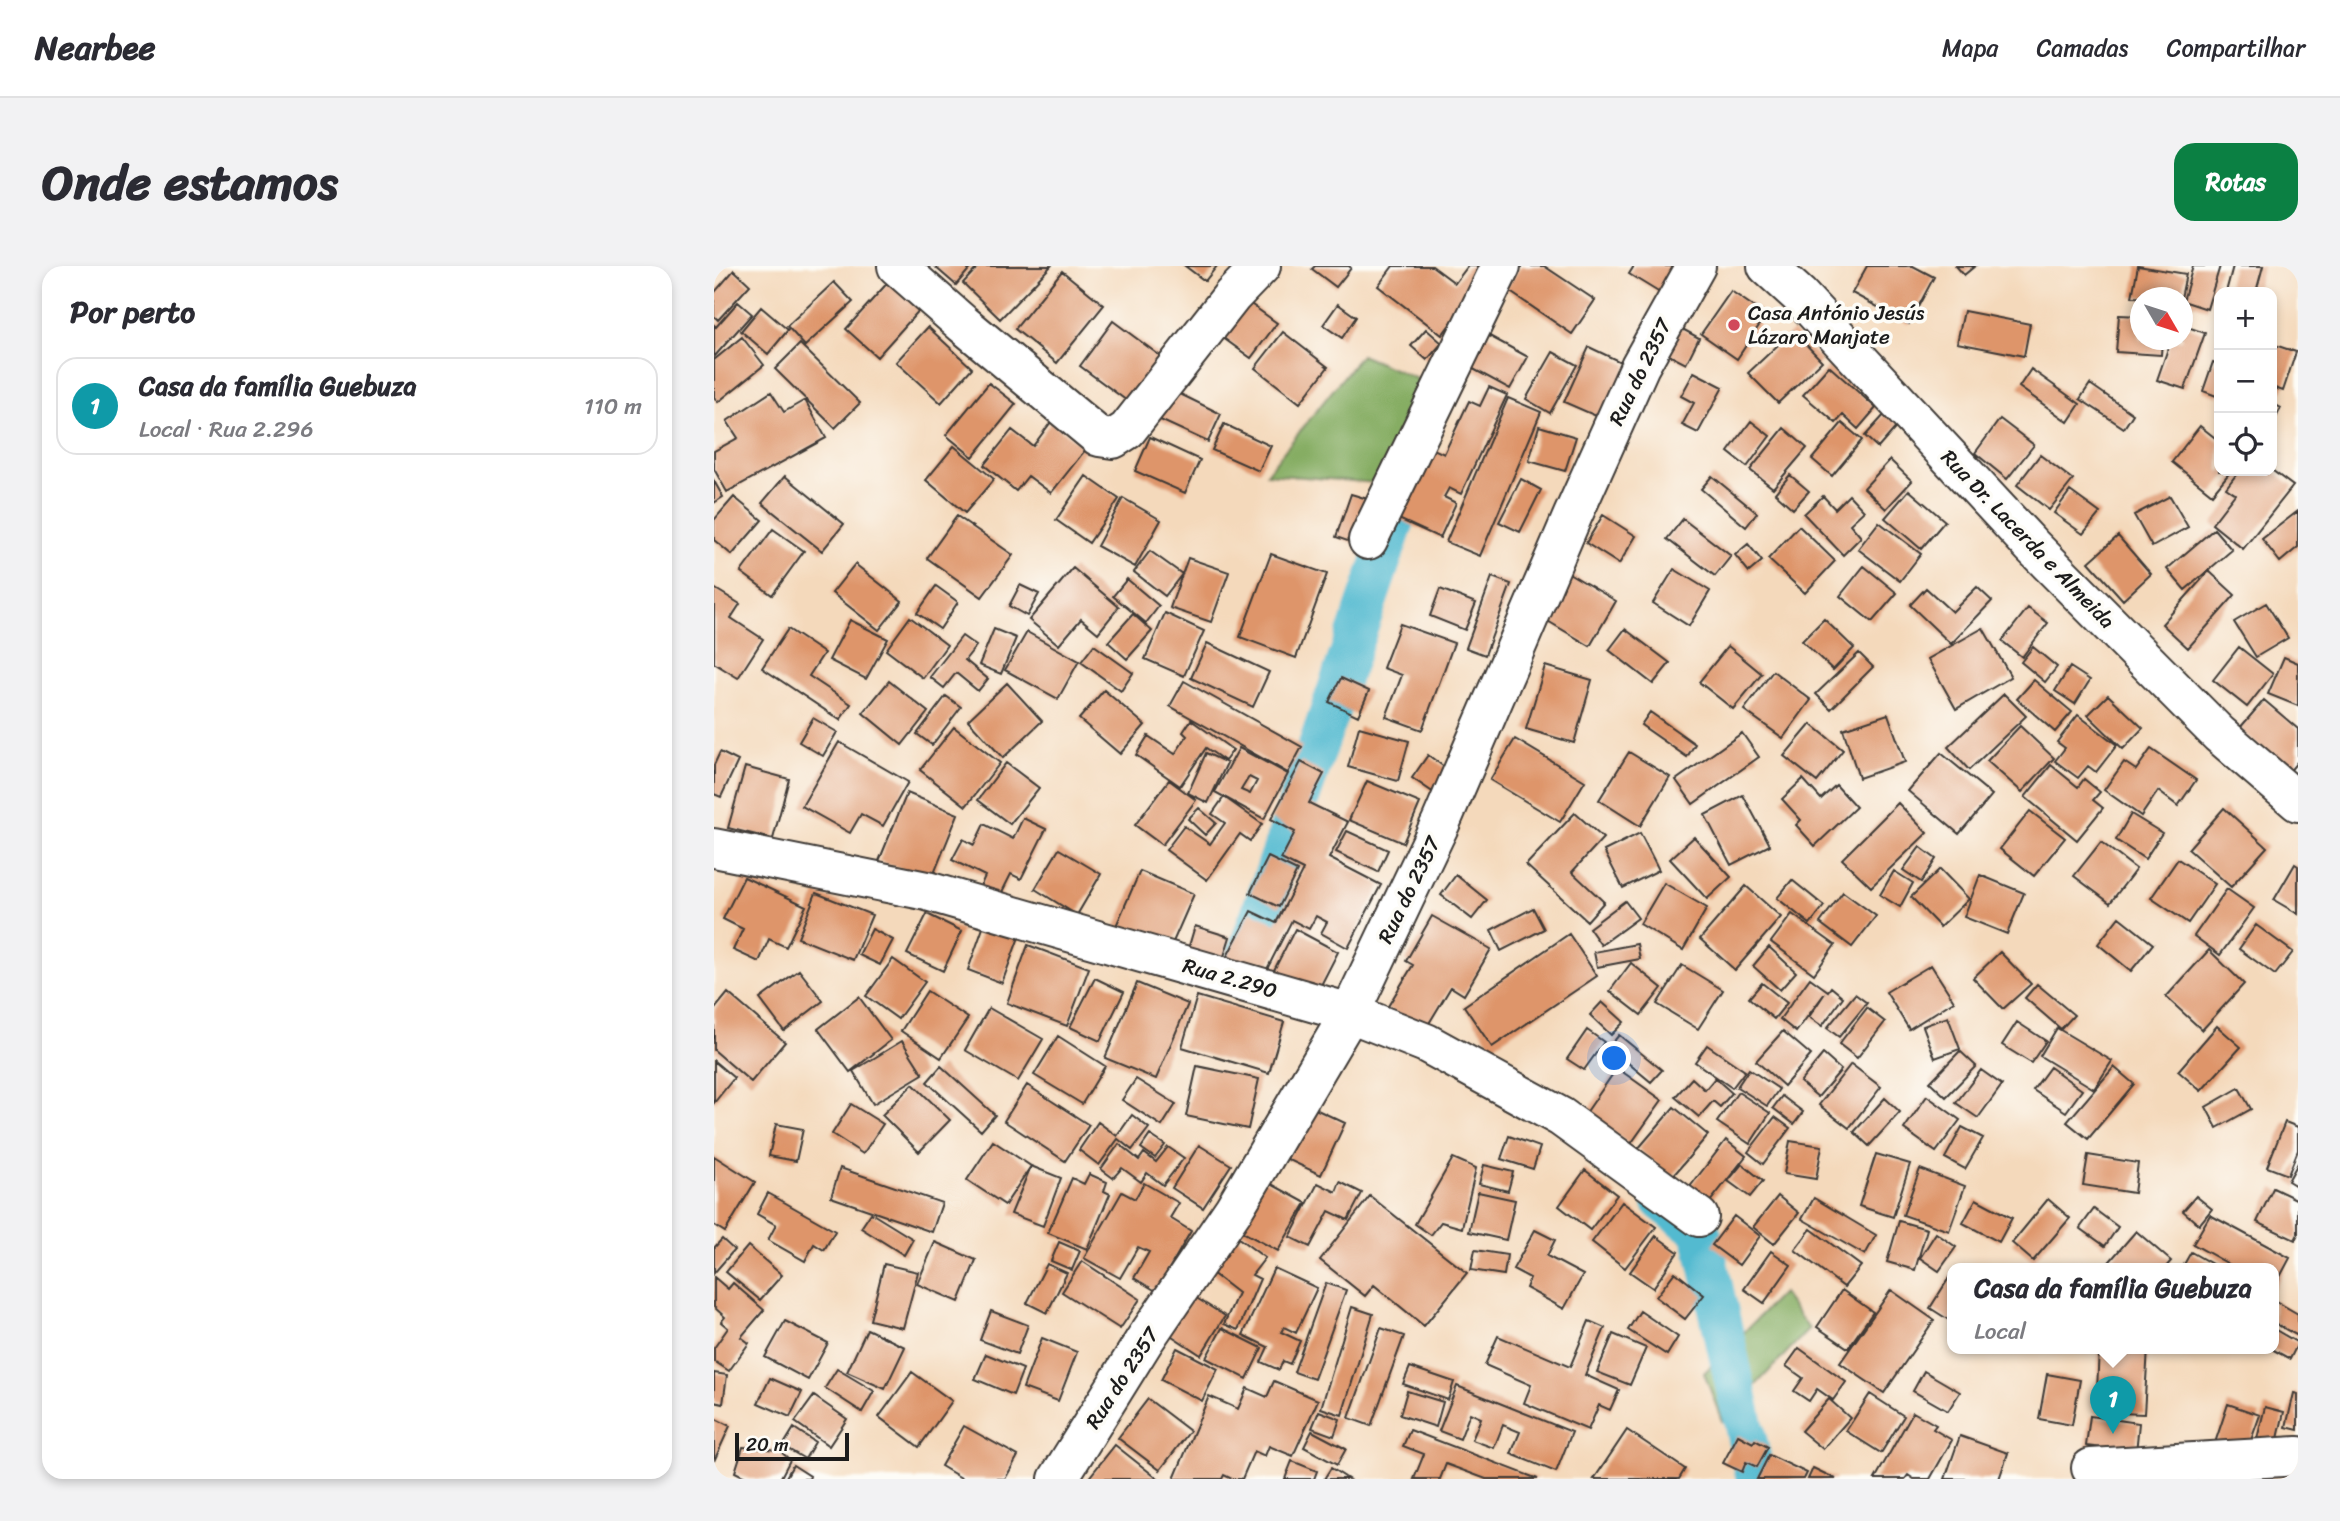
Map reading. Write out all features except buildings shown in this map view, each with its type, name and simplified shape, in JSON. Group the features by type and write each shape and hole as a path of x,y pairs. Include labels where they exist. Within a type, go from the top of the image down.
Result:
{"street":[{"path":"897,266 962,324 1099,437 1113,439 1127,430 1232,296 1261,266"},
{"path":"1368,540 1501,266"},
{"name":"Rua do 2357","path":"1058,1479 1144,1341 1234,1209 1350,1013 1441,822 1567,528 1640,366 1696,266"},
{"name":"Rua Dr. Lacerda e Almeida","path":"1767,266 1809,305 2032,546 2219,734 2298,802"},
{"name":"Rua 2.290","path":"714,848 926,891 1350,1013 1426,1043 1562,1117 1699,1217"},
{"path":"2091,1468 2298,1456"}],"green space":[{"path":"1361,355 1422,381 1388,484 1266,474"},
{"path":"1782,1293 1809,1329 1722,1421 1704,1373"}],"waterway":[{"path":"1242,968 1403,497"},
{"path":"1662,1202 1701,1232 1756,1479"}],"place":[{"name":"Casa António Jesús Lázaro Manjate","path":"1734,325"},
{"name":"Casa da família Guebuza","path":"2113,1434"}]}
